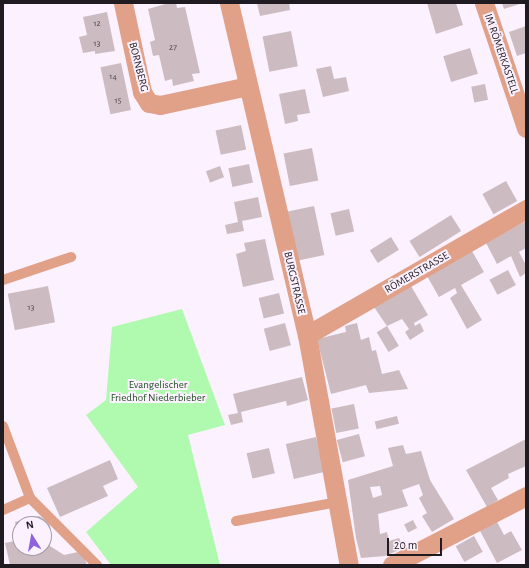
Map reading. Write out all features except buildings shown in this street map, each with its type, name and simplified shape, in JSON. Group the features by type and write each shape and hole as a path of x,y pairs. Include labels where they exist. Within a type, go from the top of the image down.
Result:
{"street":[{"name":"BORNBERG","path":"123,3 142,92 150,103 160,105 248,86"},
{"name":"BURGSTRASSE","path":"229,3 306,335 349,565"},
{"name":"IM RÖMERKASTELL","path":"484,3 526,128"},
{"name":"RÖMERSTRASSE","path":"306,335 426,268 526,209"},
{"path":"392,565 526,496"}],"lane":[{"path":"3,280 71,257"},
{"path":"3,426 30,498 96,565"},
{"path":"3,510 30,498"},
{"path":"236,521 338,502"}],"green space":[{"name":"Evangelischer Friedhof Niederbieber","path":"182,309 225,425 188,435 220,565 111,565 86,532 138,487 86,415 106,400 112,327"}]}
